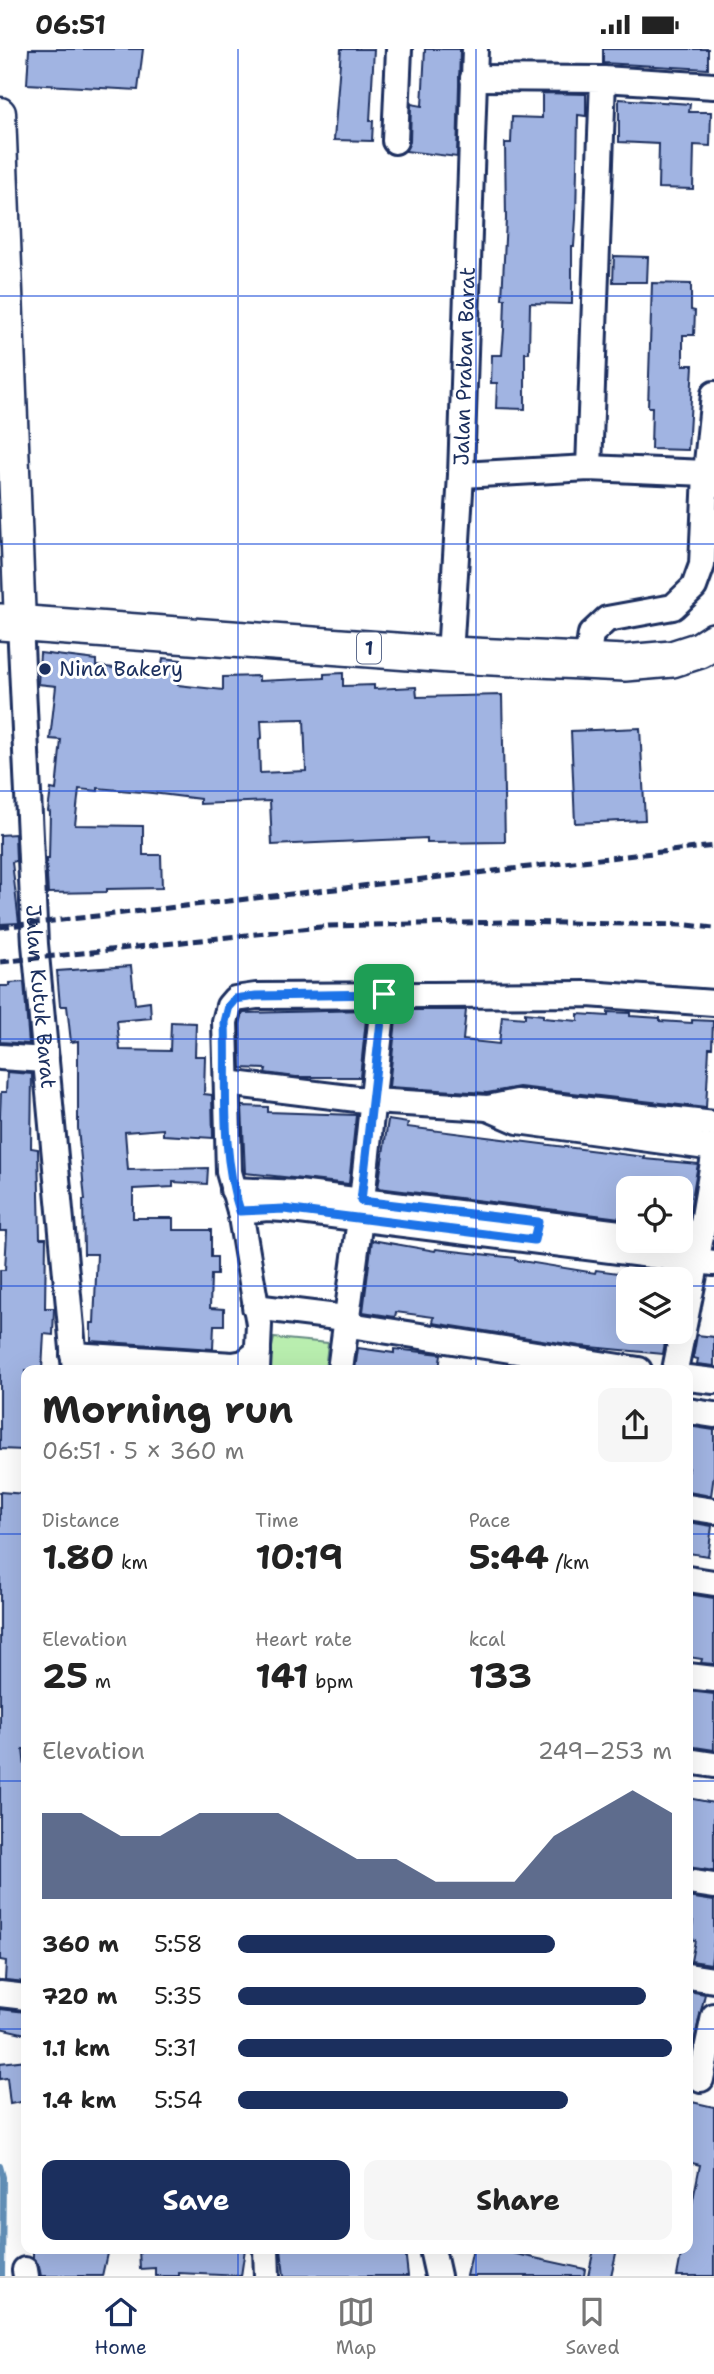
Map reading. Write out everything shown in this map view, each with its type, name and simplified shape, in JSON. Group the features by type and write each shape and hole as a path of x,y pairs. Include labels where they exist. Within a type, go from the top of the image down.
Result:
{"highway":[{"name":"1","path":"10,622 450,655 625,663 672,659 700,650 714,641"}],"main road":[{"path":"0,113 10,622"}],"street":[{"path":"395,141 399,49"},
{"name":"Jalan Praban Barat","path":"450,655 470,475 482,78 475,49"},
{"path":"482,78 603,79 714,86"},
{"path":"589,468 603,79"},
{"path":"587,661 592,634 607,619 673,607 694,587 702,565 706,473 714,394"},
{"path":"470,475 589,468 706,473"},
{"name":"Jalan Kutuk Barat","path":"10,622 74,1364"},
{"path":"341,1365 349,1324 384,994"},
{"path":"74,1364 233,1365 258,1361 257,1316 227,1148 225,1022 229,1006 235,999 256,996 384,994 588,994 714,1003"},
{"path":"0,1057 46,1060"},
{"path":"227,1083 373,1101 488,1108 517,1102 714,1124"},
{"path":"488,1108 518,1121 714,1148"},
{"path":"676,1365 700,1251 714,1156"},
{"path":"236,1201 284,1209 360,1210 700,1251"},
{"path":"525,1230 616,1234"},
{"path":"257,1316 304,1329 349,1324 607,1365"},
{"path":"693,1379 714,1381"},
{"path":"693,1412 714,1415"},
{"path":"693,1508 714,1511"},
{"path":"693,1580 714,1583"},
{"path":"693,1677 714,1679"},
{"path":"693,1762 714,1765"},
{"path":"693,1778 714,1781"},
{"path":"693,1883 714,1886"},
{"path":"693,1977 714,1980"},
{"path":"0,1994 21,1996"},
{"path":"701,2079 714,2016"},
{"path":"266,2254 267,2276"},
{"path":"433,2254 438,2276"}],"green space":[{"path":"274,1338 328,1343 326,1365 268,1365"}],"building":[{"path":"29,49 143,49 138,90 27,84"},
{"path":"341,49 374,49 370,121 373,121 372,141 334,140"},
{"path":"425,49 460,49 457,157 405,151 410,142 411,104 422,106"},
{"path":"603,49 708,49 708,69 603,63"},
{"path":"542,93 586,94 586,116 578,115 572,304 530,303 529,353 525,353 525,409 496,408 497,383 491,383 492,355 502,355 504,330 505,299 502,299 506,219 505,143 511,143 512,117 542,118"},
{"path":"619,99 690,104 689,112 711,112 710,146 694,145 693,189 658,188 659,144 619,142"},
{"path":"614,256 648,257 647,282 613,282"},
{"path":"652,283 691,284 691,310 695,311 694,335 683,335 683,365 693,365 688,450 651,449 652,407 648,407"},
{"path":"40,653 96,660 96,666 161,673 163,658 181,660 178,685 223,690 223,677 259,676 259,681 324,678 324,674 343,673 343,686 374,685 374,689 416,687 417,697 502,695 505,842 427,843 427,838 272,845 270,801 200,804 200,799 152,793 79,789 75,825 143,826 143,855 161,855 162,888 48,893 48,811 51,789 56,790 61,740 50,739 56,686 38,684","holes":["304,719 306,771 260,773 261,720"]},
{"path":"640,728 645,820 575,823 571,731"},
{"path":"15,834 16,861 12,862 19,923 0,924 0,835"},
{"path":"131,966 135,1004 150,1002 151,1018 117,1021 120,1050 170,1051 171,1022 196,1023 195,1056 205,1056 204,1094 212,1095 213,1138 163,1135 163,1129 125,1132 128,1170 208,1168 207,1184 173,1182 173,1187 133,1189 133,1218 173,1218 173,1230 211,1230 211,1257 217,1257 217,1275 211,1275 210,1308 224,1309 224,1325 214,1325 213,1349 91,1341 97,1254 84,1254 85,1200 78,1128 78,1041 71,1042 67,1006 60,1006 57,971"},
{"path":"24,982 29,1044 0,1042 0,986"},
{"path":"367,1010 360,1077 296,1077 265,1073 266,1069 241,1068 240,1024 243,1013"},
{"path":"397,1010 466,1010 463,1040 499,1044 502,1016 525,1018 525,1013 543,1015 543,1018 578,1021 578,1014 608,1016 608,1012 660,1018 660,1021 713,1021 706,1108 519,1087 487,1093 389,1087"},
{"path":"7,1072 32,1074 31,1148 38,1149 40,1238 46,1238 45,1308 54,1308 53,1335 44,1334 42,1365 21,1365 21,1450 0,1449 0,1270 5,1270 7,1231 0,1231 0,1115 1,1092 6,1092"},
{"path":"242,1106 268,1107 268,1112 356,1115 349,1184 245,1173"},
{"path":"388,1120 408,1123 407,1127 698,1164 693,1193 693,1176 616,1176 616,1218 378,1188"},
{"path":"372,1240 435,1251 515,1258 595,1273 596,1270 616,1273 616,1344 665,1344 663,1354 580,1346 433,1323 434,1317 396,1312 395,1317 363,1312"},
{"path":"697,1335 714,1337 714,1366 697,1364 698,1359 693,1358"},
{"path":"358,1348 394,1353 394,1349 441,1354 440,1365 356,1365"},
{"path":"693,1427 714,1430 711,1496 693,1493"},
{"path":"0,1492 21,1494 21,1982 5,1980 6,1961 0,1960"},
{"path":"693,1523 712,1526 708,1556 693,1554"},
{"path":"693,1595 714,1598 714,1664 701,1663 702,1659 693,1658"},
{"path":"693,1692 714,1694 714,1750 693,1747"},
{"path":"693,1799 714,1803 714,1871 693,1868"},
{"path":"693,1898 714,1901 711,1964 693,1961"},
{"path":"693,1992 705,1994 693,2046"},
{"path":"0,2009 21,2011 21,2033 0,2028"},
{"path":"21,2061 21,2102 10,2104 7,2078 0,2079 0,2063"},
{"path":"693,2102 714,2107 714,2276 677,2276 681,2254 693,2254 693,2199 700,2165 693,2163"},
{"path":"33,2254 107,2254 102,2276 41,2276"},
{"path":"139,2254 244,2254 241,2276 179,2273 179,2276 155,2276 155,2268 140,2269"},
{"path":"282,2254 406,2254 408,2276 284,2276"},
{"path":"472,2254 516,2254 585,2269 584,2276 467,2276"},
{"path":"593,2254 616,2254 611,2276 588,2276"}],"waterway":[{"path":"0,2166 3,2177 2,2276"}],"railway":[{"path":"0,927 714,846"},
{"path":"0,962 329,926 505,922 687,925 714,928"}],"place":[{"name":"Nina Bakery","path":"45,669"}],"route":[{"path":"384,994 361,1201 538,1222 534,1240 284,1209 240,1211 229,1172 227,1148 225,1022 229,1006 235,999 256,996 384,994"}]}
